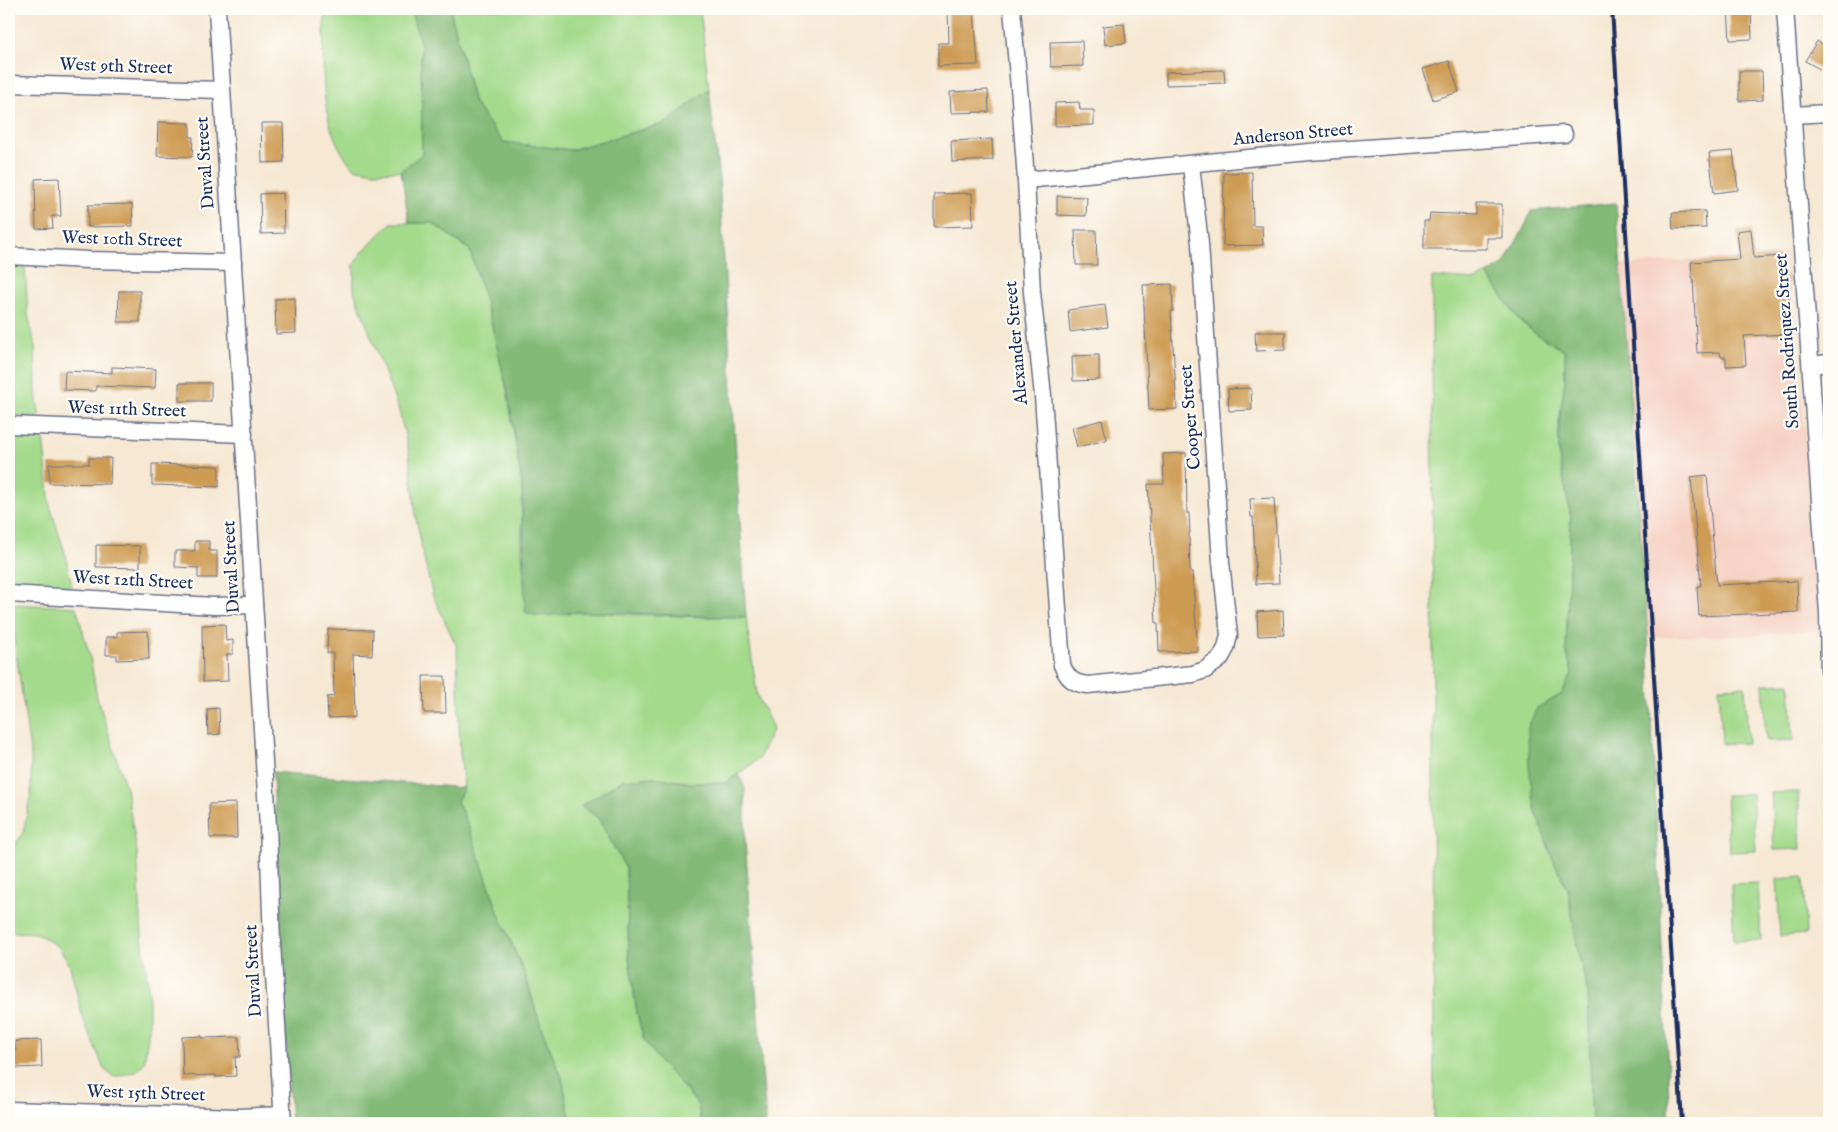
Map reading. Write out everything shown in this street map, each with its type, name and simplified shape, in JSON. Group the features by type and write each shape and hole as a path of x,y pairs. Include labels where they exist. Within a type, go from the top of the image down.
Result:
{"street":[{"name":"Duval Street","path":"217,9 268,826 272,943 282,1119"},
{"name":"Alexander Street","path":"1012,9 1026,180 1032,292 1042,396 1062,665 1065,673"},
{"name":"South Rodriquez Street","path":"1785,9 1829,626 1829,670"},
{"name":"West 9th Street","path":"9,84 221,90"},
{"path":"1792,115 1829,113"},
{"name":"Anderson Street","path":"1026,180 1309,152 1564,134"},
{"name":"Cooper Street","path":"1065,673 1073,681 1088,685 1193,674 1205,670 1216,663 1226,648 1229,635 1221,562 1200,244 1191,165"},
{"name":"West 10th Street","path":"9,256 88,260 233,263"},
{"path":"1811,365 1829,363"},
{"name":"West 11th Street","path":"9,425 244,434"},
{"name":"West 12th Street","path":"9,594 214,606 254,605"},
{"name":"West 15th Street","path":"9,1110 282,1119"}],"shaded area":[{"path":"1787,254 1809,469 1820,633 1818,630 1747,636 1648,637 1620,265"}],"green space":[{"path":"325,9 410,9 421,45 422,155 401,171 374,172 353,168 340,149 333,134 325,99 323,62"},
{"path":"410,9 450,9 474,103 503,142 571,150 666,123 709,89 719,179 746,617 581,612 539,615 525,612 522,486 508,394 491,322 470,250 432,223 409,223 401,171 422,154 421,45"},
{"path":"450,9 700,9 709,89 666,123 571,150 503,142 474,103"},
{"path":"1616,203 1648,637 1670,1123 1592,1123 1588,993 1578,952 1568,889 1553,860 1535,810 1529,767 1528,727 1537,708 1562,694 1572,673 1566,650 1571,517 1559,457 1559,423 1565,380 1565,351 1536,334 1519,320 1487,274 1503,265 1526,224 1531,211"},
{"path":"391,223 432,223 470,250 491,322 508,394 522,486 522,551 526,609 536,616 579,612 746,617 757,695 773,728 759,759 725,783 691,783 653,777 598,818 626,869 629,958 637,1013 644,1040 698,1105 701,1123 571,1123 562,1078 541,1027 524,972 499,914 468,825 457,801 464,788 460,752 457,647 433,596 416,517 409,452 399,411 354,291 354,264 364,250"},
{"path":"9,265 25,266 28,315 35,346 36,395 40,417 9,415"},
{"path":"1487,274 1519,320 1536,334 1565,351 1565,380 1559,423 1559,457 1571,517 1566,650 1572,673 1562,694 1537,708 1553,860 1568,889 1578,952 1588,993 1592,1123 1434,1123 1432,277 1476,280"},
{"path":"9,434 43,436 50,506 66,556 72,588 9,585"},
{"path":"12,604 76,607 90,657 97,697 126,788 137,852 142,936 149,995 149,1029 144,1063 136,1071 114,1077 104,1069 83,1019 70,966 59,947 36,933 14,932 9,926 9,854 23,833 31,793 31,758 13,631"},
{"path":"1790,683 1793,740 1766,741 1763,684"},
{"path":"1745,686 1748,743 1722,744 1719,687"},
{"path":"273,772 464,788 457,801 468,825 499,914 524,972 541,1027 562,1078 571,1123 291,1123 280,942"},
{"path":"738,774 745,787 745,840 766,1123 701,1123 698,1105 685,1088 661,1064 644,1040 637,1013 629,958 626,869 598,818 581,806 622,780 653,777 691,783 725,783"},
{"path":"1798,792 1801,849 1774,850 1771,793"},
{"path":"1752,794 1756,851 1729,852 1726,795"},
{"path":"1803,877 1806,934 1780,936 1777,879"},
{"path":"1758,883 1761,940 1734,941 1731,884"}],"building":[{"path":"948,9 974,9 978,65 938,66 938,43 949,43"},
{"path":"1728,9 1751,9 1752,39 1730,40"},
{"path":"1124,24 1126,43 1105,45 1103,26"},
{"path":"1082,41 1083,66 1051,67 1050,42"},
{"path":"1817,41 1829,48 1829,74 1805,61"},
{"path":"1449,61 1459,92 1433,100 1423,69"},
{"path":"1224,70 1225,83 1166,85 1166,72"},
{"path":"1739,71 1762,71 1763,100 1739,101"},
{"path":"988,90 989,112 951,113 950,92"},
{"path":"1079,102 1080,110 1094,110 1094,125 1055,126 1055,103"},
{"path":"158,122 190,123 190,137 193,137 192,157 157,156"},
{"path":"261,123 283,123 284,162 262,163"},
{"path":"992,139 993,160 952,162 951,141"},
{"path":"1733,151 1738,190 1714,193 1709,153"},
{"path":"1252,172 1253,226 1262,226 1263,245 1223,246 1224,173"},
{"path":"59,178 61,216 52,216 53,228 36,229 35,179"},
{"path":"283,193 284,233 261,234 260,194"},
{"path":"972,193 973,226 934,227 934,194"},
{"path":"1057,196 1087,197 1086,216 1057,215"},
{"path":"132,204 133,226 88,227 88,205"},
{"path":"1476,204 1502,204 1502,238 1487,238 1487,249 1424,249 1424,221 1429,221 1430,213 1476,215"},
{"path":"1705,211 1706,228 1673,229 1672,213"},
{"path":"1751,229 1754,258 1782,256 1783,274 1788,274 1791,334 1744,336 1746,365 1726,366 1726,357 1721,357 1720,352 1697,353 1691,262 1740,259 1737,231"},
{"path":"1075,230 1096,230 1097,265 1076,265"},
{"path":"1172,284 1173,311 1171,311 1177,409 1149,410 1143,285"},
{"path":"119,291 140,291 140,322 118,322"},
{"path":"295,298 296,333 276,334 275,299"},
{"path":"1105,305 1108,327 1070,332 1068,310"},
{"path":"1255,332 1285,332 1285,350 1256,351"},
{"path":"1099,355 1099,380 1073,381 1072,356"},
{"path":"112,367 156,369 155,388 96,386 96,391 64,390 65,371 112,373"},
{"path":"179,383 211,383 211,401 179,401"},
{"path":"1251,388 1252,410 1229,411 1228,389"},
{"path":"1102,420 1107,440 1077,447 1072,428"},
{"path":"1186,453 1190,572 1192,572 1198,651 1159,652 1148,484 1164,484 1163,454"},
{"path":"89,458 111,458 110,484 49,483 49,464 89,464"},
{"path":"152,464 219,466 219,487 152,485"},
{"path":"1707,475 1717,585 1797,581 1798,612 1699,616 1697,586 1701,586 1691,477"},
{"path":"1274,498 1279,583 1256,584 1253,517 1251,517 1250,499"},
{"path":"195,541 209,541 209,551 217,551 217,578 198,578 198,568 175,567 175,551 195,551"},
{"path":"96,545 140,546 140,568 96,567"},
{"path":"1283,610 1284,635 1258,636 1257,612"},
{"path":"225,624 226,641 233,640 233,654 227,654 228,681 203,682 202,625"},
{"path":"328,629 373,630 372,655 353,654 355,717 328,718 327,697 334,696 333,653 327,653"},
{"path":"148,631 149,659 117,660 117,655 106,655 106,637 117,637 117,632"},
{"path":"423,676 445,676 446,713 424,713"},
{"path":"219,708 220,734 208,735 207,709"},
{"path":"236,803 237,838 210,838 209,804"},
{"path":"202,1036 202,1038 239,1037 240,1057 235,1057 236,1076 183,1076 182,1037"},
{"path":"41,1040 42,1067 16,1068 15,1041"}],"railway":[{"path":"1612,9 1682,1123"}]}
